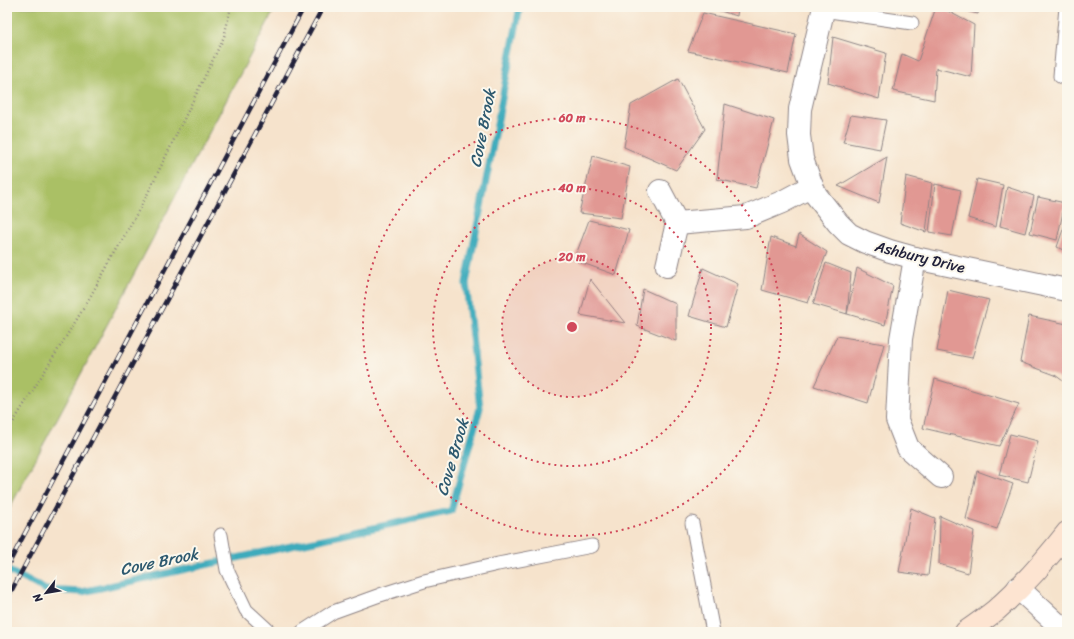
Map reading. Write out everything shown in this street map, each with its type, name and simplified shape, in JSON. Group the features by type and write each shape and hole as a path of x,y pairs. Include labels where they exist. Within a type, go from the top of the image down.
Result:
{"main road":[{"path":"966,632 996,610 1056,547 1067,533"}],"street":[{"name":"Ashbury Drive","path":"824,8 800,109 799,135 802,159 816,195 826,208 849,234 865,242 915,258 1067,290"},
{"path":"677,223 746,217 782,202 812,186"},
{"path":"660,191 677,223 667,266"},
{"path":"915,258 901,338 897,420 908,448 940,477"},
{"path":"1018,588 1066,632"}],"lane":[{"path":"1066,7 1060,76 1067,80"},
{"path":"824,8 912,22"},
{"path":"692,523 713,632"},
{"path":"222,541 227,570 246,610 270,632"},
{"path":"302,632 333,612 424,581 498,564 592,546"}],"path":[{"path":"7,432 85,306 145,199 224,37 231,7"}],"green space":[{"path":"7,7 276,7 7,513"}],"building":[{"path":"707,7 738,7 737,16"},
{"path":"936,7 940,7 974,25 971,77 936,68 934,100 893,91 902,54 918,61"},
{"path":"948,7 979,7 978,14"},
{"path":"703,13 796,34 788,73 688,51"},
{"path":"833,37 886,53 879,99 828,83"},
{"path":"678,79 705,129 676,170 624,147 631,105"},
{"path":"725,104 774,120 756,188 717,179"},
{"path":"851,115 886,120 880,149 843,142"},
{"path":"593,156 630,167 621,218 579,213"},
{"path":"887,157 879,203 838,186"},
{"path":"906,176 932,183 926,232 900,223"},
{"path":"977,179 1003,185 996,227 968,218"},
{"path":"935,184 961,190 952,236 929,232"},
{"path":"1007,187 1034,196 1025,233 1000,226"},
{"path":"1038,197 1065,203 1057,240 1030,233"},
{"path":"1067,218 1067,252 1057,247"},
{"path":"589,220 629,230 616,275 574,260"},
{"path":"799,234 827,252 808,303 762,290 771,237 796,246"},
{"path":"826,263 851,273 847,314 813,304"},
{"path":"703,268 738,284 726,327 689,316"},
{"path":"857,268 893,286 885,325 847,314"},
{"path":"590,279 625,323 580,315"},
{"path":"643,289 676,304 676,341 637,326"},
{"path":"948,290 989,300 972,358 937,351"},
{"path":"1029,316 1067,324 1067,384 1055,375 1020,362"},
{"path":"837,336 884,344 868,403 814,386"},
{"path":"935,379 1019,404 999,446 923,428"},
{"path":"1010,434 1038,441 1028,482 999,475"},
{"path":"977,471 1013,484 997,529 966,519"},
{"path":"911,508 935,518 928,576 899,572"},
{"path":"940,516 974,531 968,573 939,564"}],"waterway":[{"name":"Cove Brook","path":"7,570 46,590 82,592 451,511 480,408 466,283 520,7"}],"railway":[{"path":"7,567 304,7"},
{"path":"7,599 323,7"}]}
